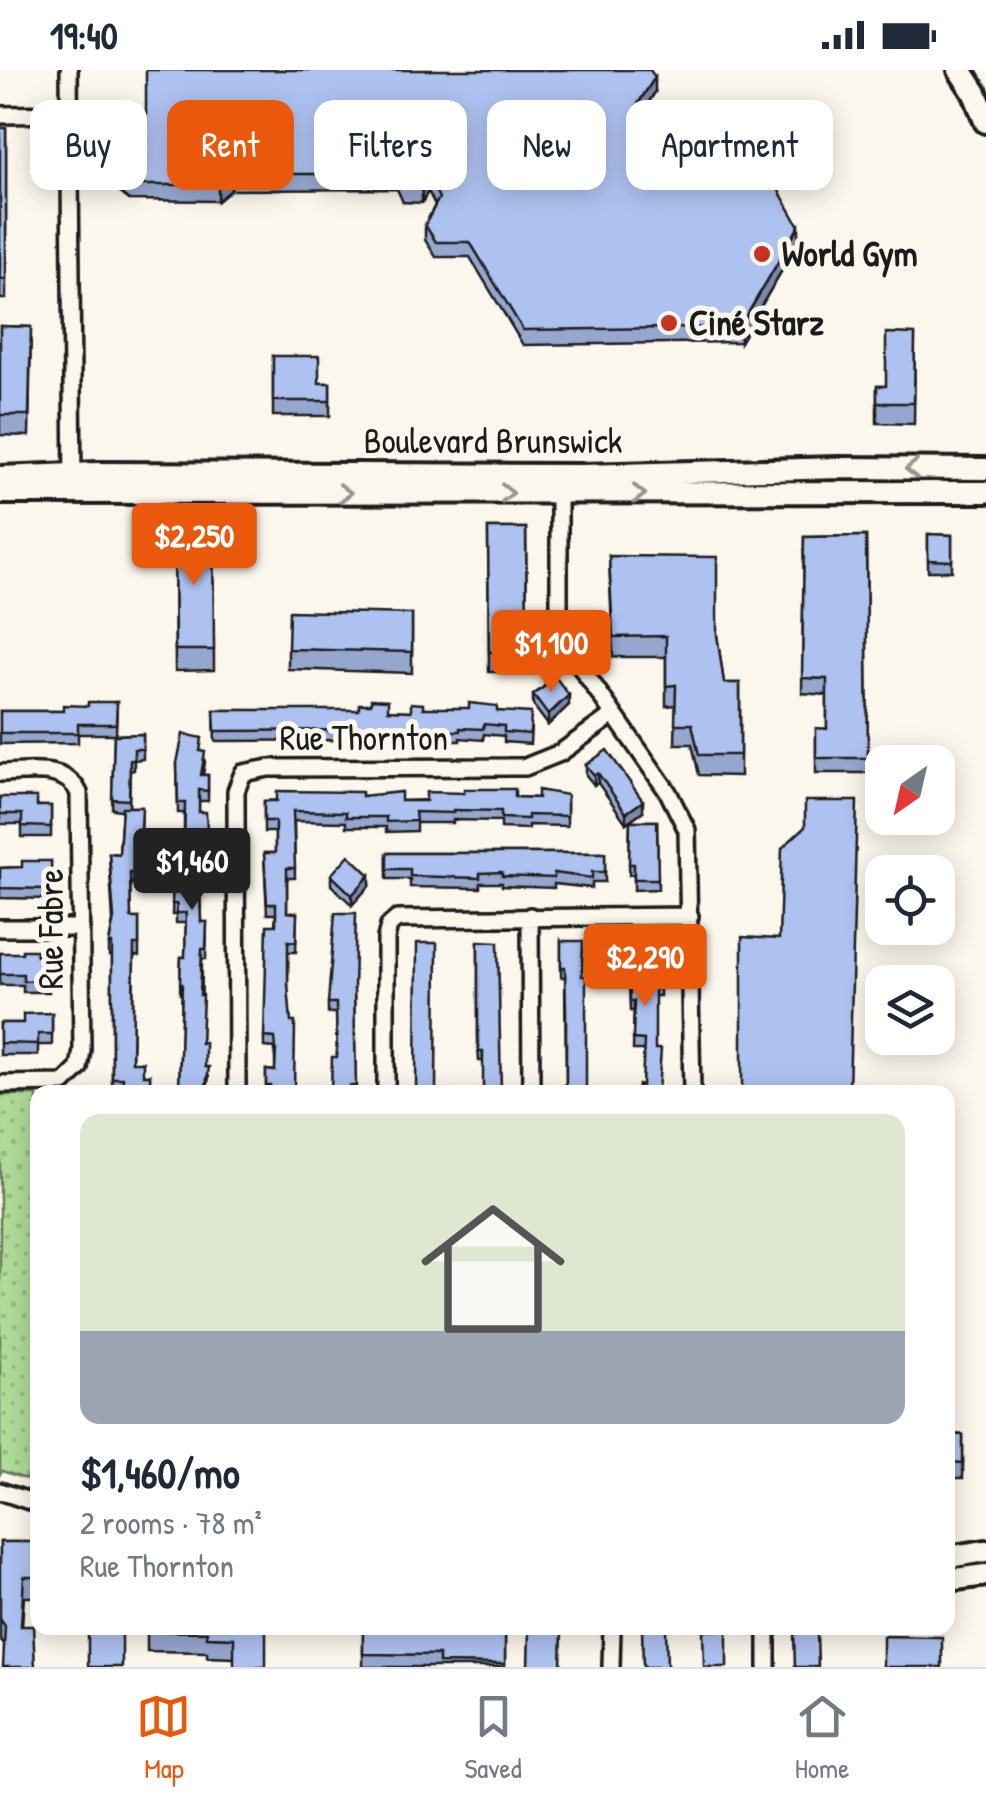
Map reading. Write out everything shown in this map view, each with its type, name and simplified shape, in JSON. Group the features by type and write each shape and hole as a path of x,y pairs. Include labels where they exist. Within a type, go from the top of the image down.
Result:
{"main road":[{"path":"960,70 986,121"}],"street":[{"path":"69,70 70,100"},
{"path":"0,114 30,114"},
{"path":"71,190 73,484"},
{"name":"Boulevard Brunswick","path":"559,484 986,469"},
{"name":"Boulevard Brunswick","path":"0,477 73,484 559,484 986,492"},
{"name":"Boulevard Brunswick","path":"0,493 73,484"},
{"path":"559,484 558,598 562,638 574,661 668,792 684,822 690,848 692,1085"},
{"name":"Rue Thornton","path":"238,1085 236,791 240,775 250,769 268,768 525,767 560,754 613,715"},
{"name":"Rue Fabre","path":"0,773 62,774 77,788 82,1050 78,1068 64,1082 0,1084"},
{"path":"530,916 530,1085"},
{"path":"386,1085 386,938 392,922 408,917 690,916"},
{"path":"0,928 80,928"},
{"path":"0,1491 30,1501"},
{"path":"955,1556 986,1552"},
{"path":"955,1579 986,1575"},
{"path":"611,1667 612,1635"},
{"path":"767,1635 767,1667"}],"green space":[{"path":"0,1095 30,1095 30,1481 2,1471 0,1474"}],"building":[{"path":"146,70 650,70 655,77 640,100 626,100 626,190 779,190 799,226 740,327 523,330 470,242 436,242 425,225 439,198 435,190 467,190 467,100 314,100 314,174 294,174 294,100 167,100 167,185 147,185"},
{"path":"0,128 6,128 6,279 0,279"},
{"path":"0,326 31,327 29,415 0,415"},
{"path":"886,333 915,334 914,403 877,403 877,386 886,386"},
{"path":"273,356 319,356 319,383 330,383 330,401 273,401"},
{"path":"174,527 213,527 214,650 175,650"},
{"path":"488,528 526,528 527,652 489,652"},
{"path":"928,534 952,535 952,561 928,560"},
{"path":"866,536 865,758 816,758 816,728 827,729 827,679 802,678 804,537"},
{"path":"609,556 717,557 717,635 724,683 740,683 740,755 699,755 692,724 675,724 676,685 666,686 666,636 613,637"},
{"path":"289,611 412,614 412,652 288,649"},
{"path":"553,674 569,695 548,715 533,695 548,684 545,680"},
{"path":"371,699 388,700 388,710 411,711 411,703 423,704 423,708 469,708 469,703 497,706 497,711 531,713 530,734 504,732 504,726 484,724 483,729 460,731 396,731 396,726 376,725 375,730 215,731 214,710 359,710 359,704 371,704"},
{"path":"88,702 117,702 116,724 78,724 78,733 0,733 0,711 63,711 63,705 88,706"},
{"path":"143,734 143,749 134,749 134,760 130,760 129,800 112,799 114,735"},
{"path":"183,734 202,738 200,751 205,752 201,775 208,775 208,791 199,790 199,812 206,812 208,849 208,865 199,865 201,922 207,922 200,995 201,1043 205,1042 205,1067 209,1067 206,1085 179,1085 181,957 185,957 186,913 176,913 177,904 172,904 173,885 178,885 178,849 184,849 185,803 178,803 177,763"},
{"path":"607,750 643,801 626,813 598,773 594,775 586,765"},
{"path":"464,789 515,789 515,797 538,798 538,790 567,795 567,816 501,818 501,811 453,810 415,812 416,821 386,822 386,817 346,817 346,812 293,811 295,868 287,868 287,912 297,913 296,942 288,941 291,1022 295,1022 294,1085 266,1085 266,1070 275,1071 275,1038 264,1037 267,925 276,925 276,904 267,904 264,853 275,853 275,821 264,821 264,801 277,801 277,791 362,792 362,796 401,792 401,801 426,801 426,792 464,793"},
{"path":"0,797 37,797 37,806 51,806 51,827 22,826 22,814 0,814"},
{"path":"805,801 857,801 849,1085 742,1085 742,937 779,939 782,848 805,827"},
{"path":"122,807 142,807 139,872 130,872 131,918 139,918 139,945 134,945 132,1062 143,1062 143,1075 150,1075 150,1085 122,1085 123,1078 112,1078 109,944 114,918 109,853 119,854"},
{"path":"630,821 657,821 658,879 634,879 634,864 629,864"},
{"path":"387,853 605,853 605,872 592,872 592,878 554,873 554,878 502,876 502,872 480,873 480,878 410,876 410,869 387,869"},
{"path":"349,855 370,875 352,895 331,875"},
{"path":"22,861 51,861 51,889 0,888 0,868 22,867"},
{"path":"335,913 356,913 356,1085 331,1085 332,1057 337,1057 336,1003 328,1003"},
{"path":"634,937 649,937 654,974 660,974 660,985 655,985 655,1049 661,1049 658,1085 642,1085 644,1040 633,1039 634,1001 630,1001 628,945 634,945"},
{"path":"478,941 498,942 501,1085 483,1085 483,1051 479,1051"},
{"path":"561,941 583,941 586,1085 566,1085 565,967 561,967"},
{"path":"417,943 437,943 436,1085 416,1085"},
{"path":"36,950 36,956 49,955 49,980 23,981 23,974 0,974 0,953"},
{"path":"52,1013 52,1034 38,1034 38,1044 0,1043 0,1023 23,1023 23,1014"},
{"path":"955,1434 963,1435 963,1463 955,1462"},
{"path":"0,1542 30,1542 30,1577 24,1577 21,1626 30,1626 30,1635 33,1635 35,1667 3,1667 5,1626 0,1619"},
{"path":"88,1635 122,1635 122,1667 88,1667"},
{"path":"266,1635 266,1667 234,1667 234,1638 207,1637"},
{"path":"363,1635 505,1635 505,1664 439,1663 439,1655 363,1654"},
{"path":"529,1635 562,1635 561,1667 528,1667"},
{"path":"642,1635 666,1635 667,1667 643,1667"},
{"path":"703,1635 727,1635 727,1667 704,1667"},
{"path":"794,1635 817,1635 818,1667 795,1667"},
{"path":"883,1636 942,1637 942,1667 883,1667"}],"place":[{"name":"World Gym","path":"762,254"},
{"name":"Ciné Starz","path":"669,323"}]}
